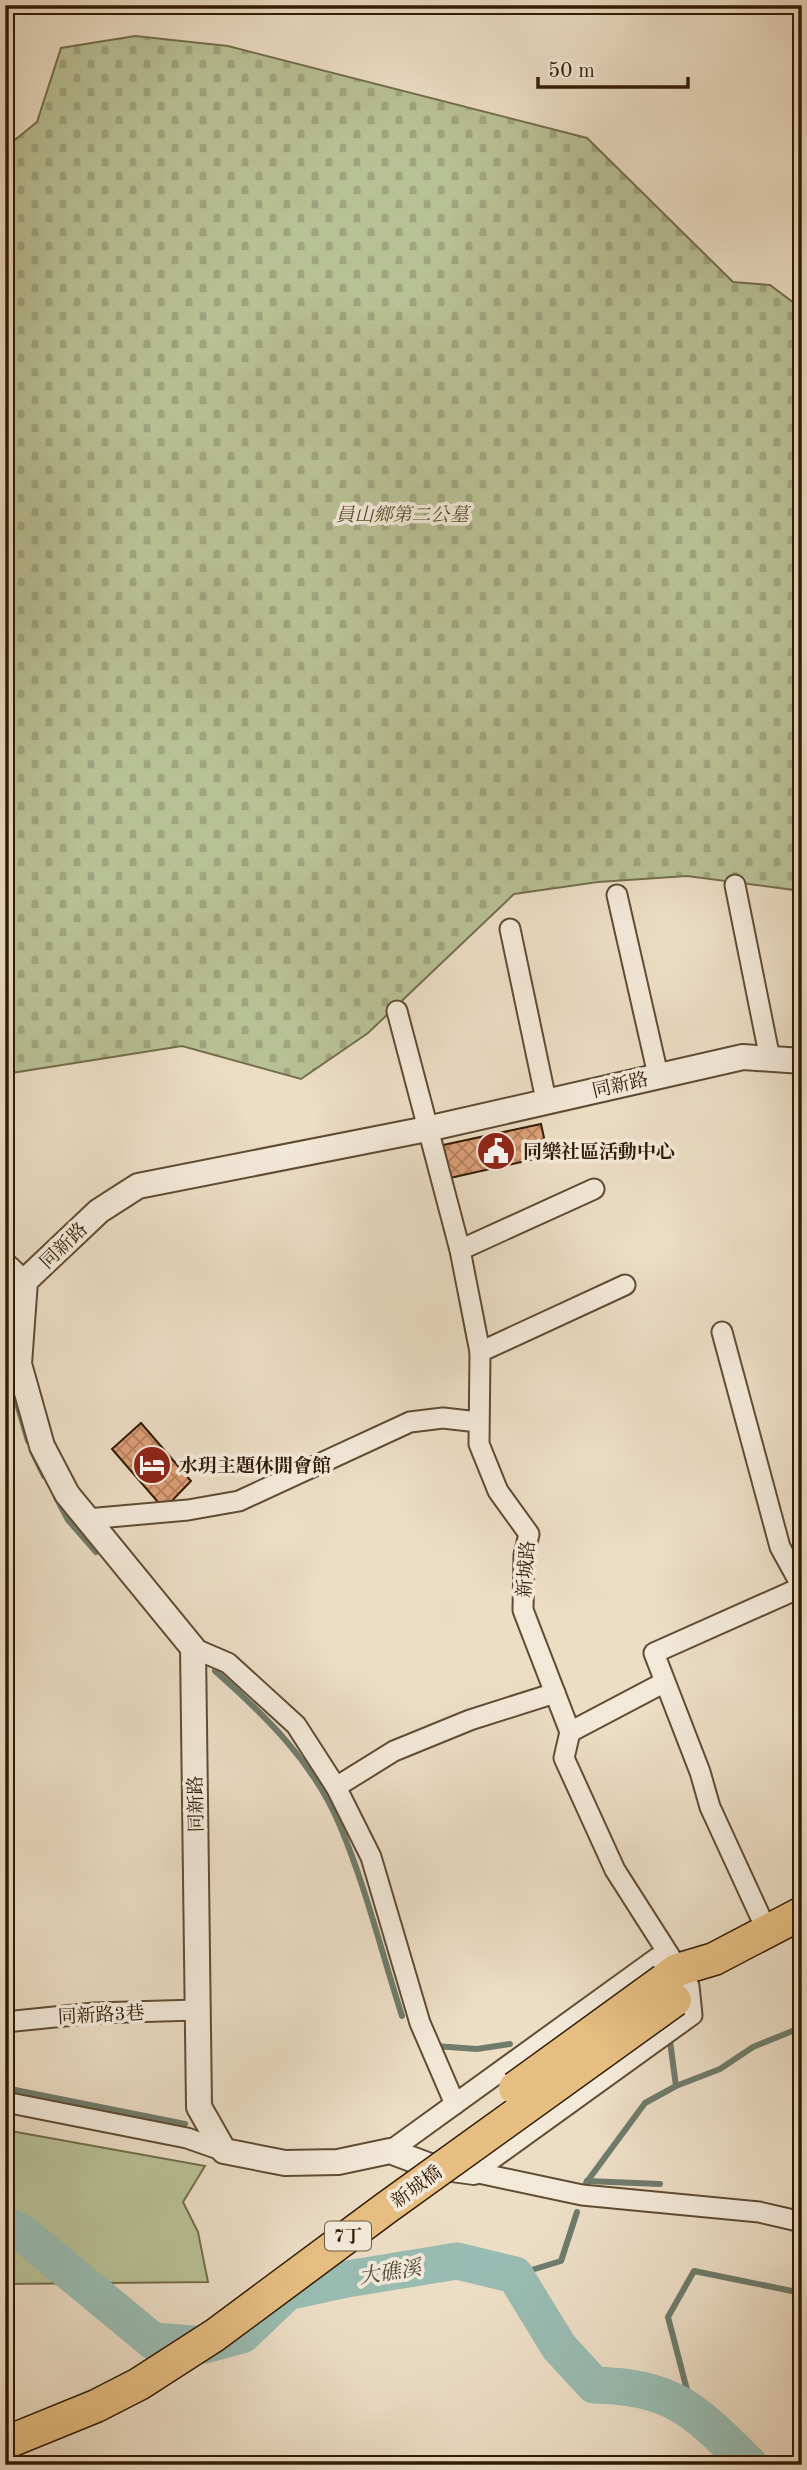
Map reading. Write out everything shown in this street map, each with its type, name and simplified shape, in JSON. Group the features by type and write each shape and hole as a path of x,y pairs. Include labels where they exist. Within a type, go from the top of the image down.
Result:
{"main road":[{"name":"7丁","path":"676,1984 714,1959 802,1913"},
{"name":"新城橋","path":"5,2443 86,2411 150,2377 215,2335 441,2168 676,1984"},
{"name":"新城橋","path":"5,2424 37,2413 130,2367 676,1984"}],"street":[{"path":"735,885 769,1059"},
{"path":"618,895 658,1075"},
{"path":"510,929 546,1100"},
{"name":"新城路","path":"397,1011 460,1250 481,1352 479,1444 498,1492 529,1534 524,1555 523,1610 570,1732 564,1758 615,1870 676,1984"},
{"name":"同新路","path":"224,2151 199,2107 193,1648 66,1494 42,1446 19,1364 26,1282 99,1210 138,1186 427,1129 743,1057 802,1061"},
{"path":"460,1250 594,1189"},
{"path":"5,1262 26,1282"},
{"path":"481,1352 625,1285"},
{"path":"722,1332 780,1547 802,1587 654,1653 663,1683 700,1772 710,1807 767,1931"},
{"path":"88,1519 188,1510 239,1501 410,1422 443,1418 478,1422"},
{"path":"193,1648 228,1663 296,1724 336,1787 371,1857 421,2023 455,2104"},
{"path":"570,1732 663,1683"},
{"path":"336,1787 394,1751 470,1720 555,1693"},
{"path":"5,2102 187,2138 224,2151 285,2163 338,2162 390,2151 657,1958 676,1984 692,2015 474,2172"},
{"name":"同新路3巷","path":"5,2022 94,2012 197,2010"},
{"path":"390,2151 441,2168 474,2172 582,2195 759,2212 802,2222"}],"green space":[{"name":"員山鄉第二公墓","path":"135,36 228,46 587,138 733,282 770,285 802,309 802,891 687,876 598,882 514,894 368,1033 301,1079 182,1046 5,1074 5,148 37,122 61,48"},
{"path":"5,2130 205,2166 183,2202 198,2232 208,2282 5,2284"}],"building":[{"name":"同樂社區活動中心","path":"541,1124 548,1156 450,1178 443,1145"},
{"name":"水玥主題休閒會館","path":"141,1423 191,1481 164,1509 112,1449"}],"waterway":[{"path":"5,1363 28,1441"},
{"path":"32,1451 44,1476"},
{"path":"56,1497 68,1520 96,1552"},
{"path":"215,1671 287,1742 318,1783 330,1805 358,1874 402,2016"},
{"path":"670,2041 676,2086 720,2069 753,2047 795,2030 802,2023"},
{"path":"435,2046 477,2049 510,2044"},
{"path":"586,2183 645,2103 676,2086"},
{"path":"5,2088 185,2124"},
{"path":"587,2181 660,2184"},
{"path":"515,2275 561,2261 577,2212"},
{"name":"大礁溪","path":"5,2225 22,2233 153,2341 205,2345 242,2335 287,2292 347,2279 457,2261 515,2275 559,2347 594,2385 645,2391 682,2406 698,2416 750,2465"},
{"path":"692,2409 668,2317 694,2271 802,2293"}],"place":[{"name":"同樂社區活動中心","path":"496,1151"},
{"name":"水玥主題休閒會館","path":"152,1465"}]}
